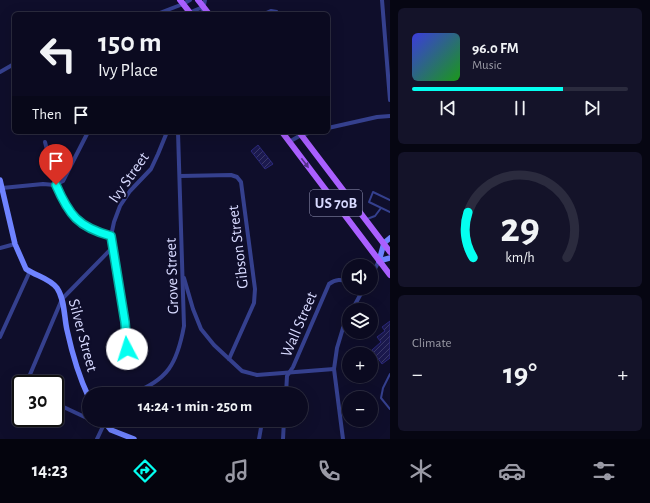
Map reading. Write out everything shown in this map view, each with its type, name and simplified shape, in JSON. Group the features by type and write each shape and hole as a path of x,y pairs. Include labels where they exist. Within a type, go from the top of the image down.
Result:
{"main road":[{"path":"198,0 207,12"},
{"path":"182,2 188,12"},
{"name":"US 70B","path":"283,134 390,275"},
{"name":"US 70B","path":"301,134 390,252"}],"street":[{"path":"161,12 182,2 190,0"},
{"path":"202,12 206,0"},
{"path":"382,0 390,100"},
{"path":"193,12 203,7"},
{"path":"0,72 12,65"},
{"path":"330,128 377,117 390,116"},
{"path":"2,188 43,184 56,185 63,181 87,134"},
{"name":"Ivy Street","path":"128,362 125,322 111,236 120,206 130,191 151,169 165,134"},
{"name":"Grove Street","path":"148,387 161,379 172,365 181,343 184,326 178,134"},
{"path":"289,142 299,134"},
{"path":"45,142 56,185 72,216 98,233 111,236"},
{"name":"Gibson Street","path":"180,176 231,175 237,177 240,182 255,289 254,303 229,359"},
{"path":"0,180 15,244 26,269 30,271 0,337"},
{"path":"379,261 384,243 390,238"},
{"path":"0,248 15,244"},
{"path":"30,375 62,299 112,248"},
{"path":"379,261 390,258"},
{"name":"Silver Street","path":"30,271 52,283 62,299 71,346 85,387"},
{"path":"183,274 193,309 201,329 214,345 242,372 257,375 274,375 290,372 334,369"},
{"name":"Wall Street","path":"286,387 287,376 329,284 334,280 342,279"},
{"path":"342,333 337,348 334,369 343,439"},
{"path":"64,407 82,415"},
{"path":"97,439 102,427"},
{"path":"109,427 111,430 134,439"},
{"path":"259,439 261,427"},
{"path":"283,439 284,427"}],"lane":[{"path":"266,12 271,10 277,12"},
{"path":"388,201 374,192 369,202 390,212"},
{"path":"366,220 375,216 383,208"},
{"path":"390,374 383,388 381,398 390,409"}],"building":[{"path":"258,145 273,164 265,169 251,151"},
{"path":"390,321 390,358 382,364 378,358 378,347 375,347 381,342 378,336 385,331 382,327"}],"route":[{"path":"56,185 72,216 98,233 111,236 125,322 127,349"}]}
